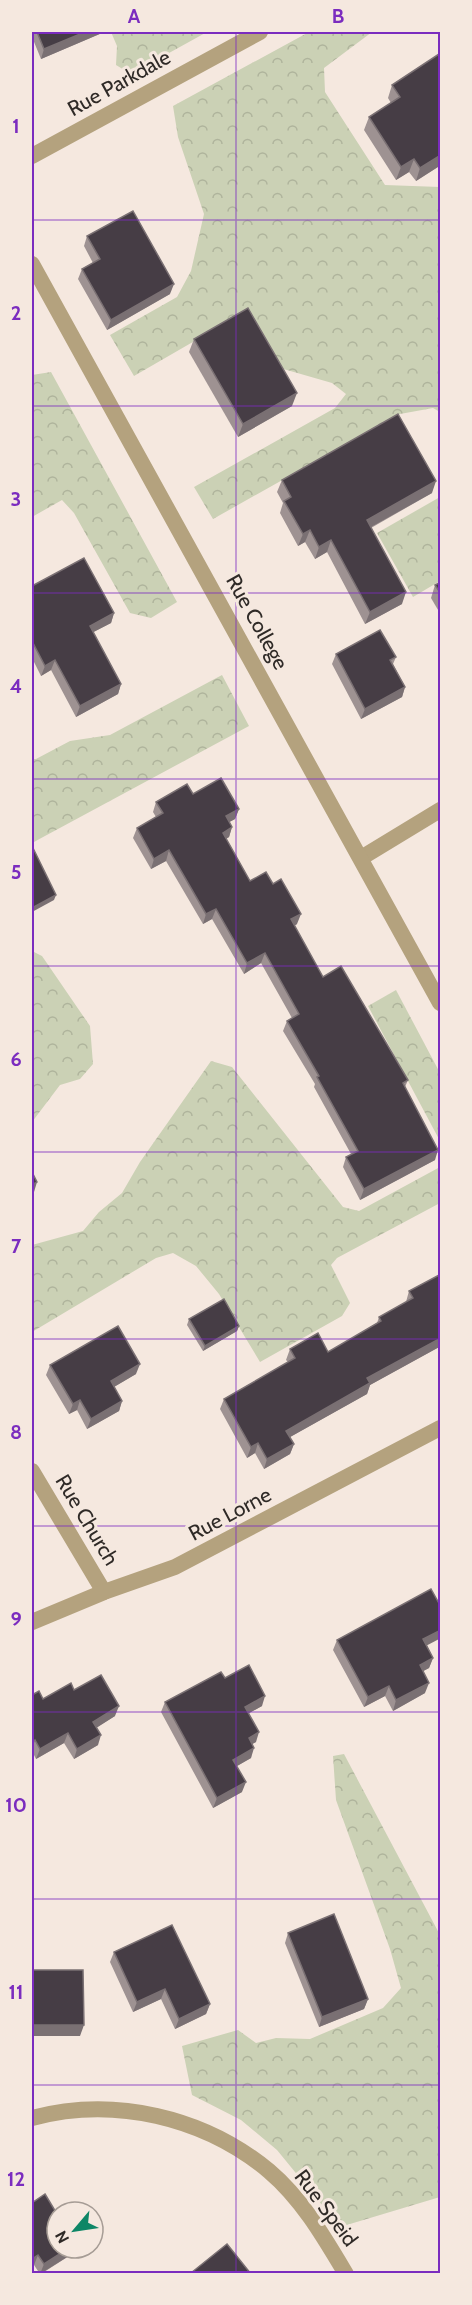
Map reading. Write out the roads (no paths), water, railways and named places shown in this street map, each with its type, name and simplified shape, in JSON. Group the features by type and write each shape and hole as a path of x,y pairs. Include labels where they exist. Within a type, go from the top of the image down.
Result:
{"street":[{"name":"Rue Parkdale","path":"32,156 260,32"},
{"name":"Rue College","path":"32,264 441,1003"},
{"path":"361,858 441,810"},
{"name":"Rue Lorne","path":"32,1622 104,1592 175,1567 441,1428"},
{"name":"Rue Church","path":"32,1471 104,1592"},
{"name":"Rue Speid","path":"32,2118 51,2113 99,2108 148,2114 193,2126 236,2146 271,2172 303,2206 346,2274"}]}
